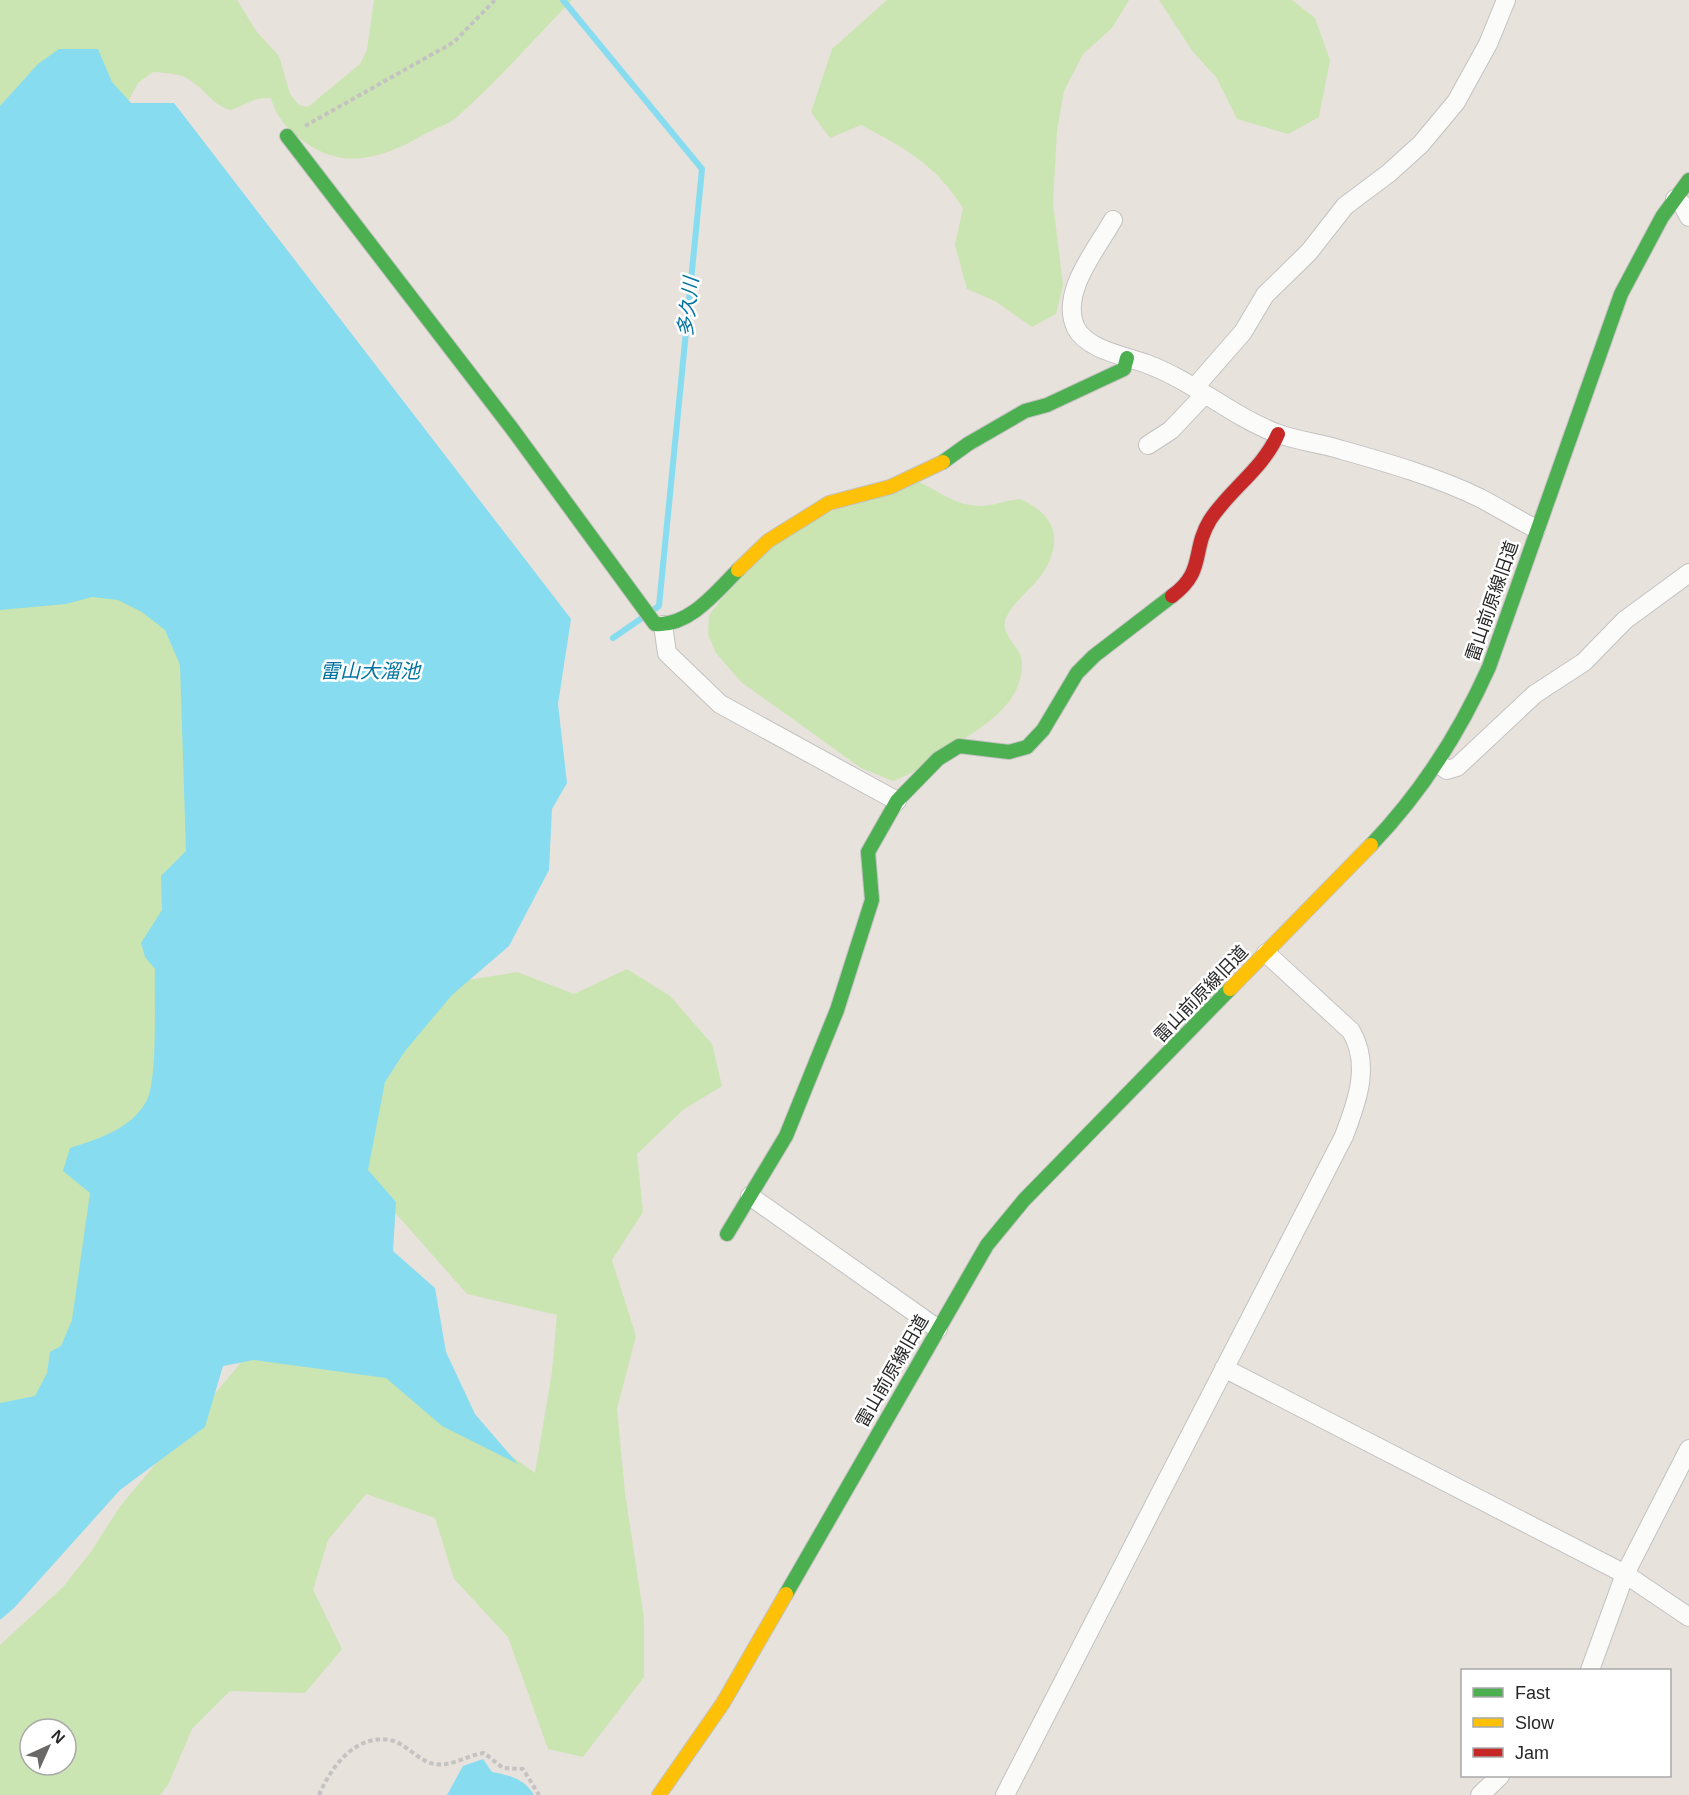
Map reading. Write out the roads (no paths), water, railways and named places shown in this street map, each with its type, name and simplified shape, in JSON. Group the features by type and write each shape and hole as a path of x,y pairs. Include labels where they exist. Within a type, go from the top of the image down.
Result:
{"street":[{"path":"1148,445 1171,430 1243,332 1265,295 1309,252 1345,206 1389,173 1421,144 1456,102 1488,44 1506,0"},
{"path":"287,136 510,426 642,608 659,624 667,653 720,704 897,801"},
{"name":"雷山前原線旧道","path":"660,1795 723,1703 987,1245 1024,1200 1409,805 1439,764 1470,709 1489,667 1621,294 1641,254 1689,180"},
{"path":"1675,199 1682,204 1689,217"},
{"path":"1113,220 1075,288 1071,311 1076,329 1089,342 1127,358 1149,364 1255,424 1278,434 1341,449 1439,481 1478,498 1536,529"},
{"path":"659,624 683,619 697,610 768,541 829,502 890,487 942,463 968,444 1025,411 1047,405 1124,369 1127,358"},
{"path":"727,1234 786,1136 837,1010 872,900 868,852 897,801 938,759 959,746 1009,752 1027,747 1043,730 1077,673 1094,656 1188,584 1197,568 1202,534 1211,518 1256,468 1275,443 1278,434"},
{"path":"1439,764 1448,771 1457,767 1535,694 1584,662 1625,620 1689,573"},
{"path":"1005,1795 1344,1136 1359,1085 1360,1047 1351,1031 1266,953"},
{"path":"750,1196 938,1329"},
{"path":"1224,1368 1625,1574 1689,1617"},
{"path":"1591,1669 1625,1574 1689,1449"},
{"path":"1480,1795 1499,1777"}],"water":[{"name":"雷山大溜池","path":"59,49 98,49 112,82 131,103 174,103 571,619 558,704 567,783 552,809 549,870 509,946 452,995 405,1051 385,1082 368,1170 396,1202 393,1251 435,1288 446,1352 475,1414 518,1464 442,1426 386,1378 254,1360 223,1366 205,1427 120,1490 14,1608 0,1620 0,1403 35,1396 47,1373 50,1352 61,1346 72,1320 90,1193 63,1171 70,1148 103,1137 123,1126 141,1110 147,1100 153,1074 155,969 145,957 141,943 162,910 161,876 186,851 180,665 165,630 142,612 118,600 92,597 66,604 0,610 0,106 38,64"},
{"path":"483,1759 492,1772 521,1781 534,1795 447,1795 463,1766"}],"waterway":[{"name":"多久川","path":"563,0 702,169 659,606 653,610"},
{"name":"多久川","path":"613,638 642,618"}]}
